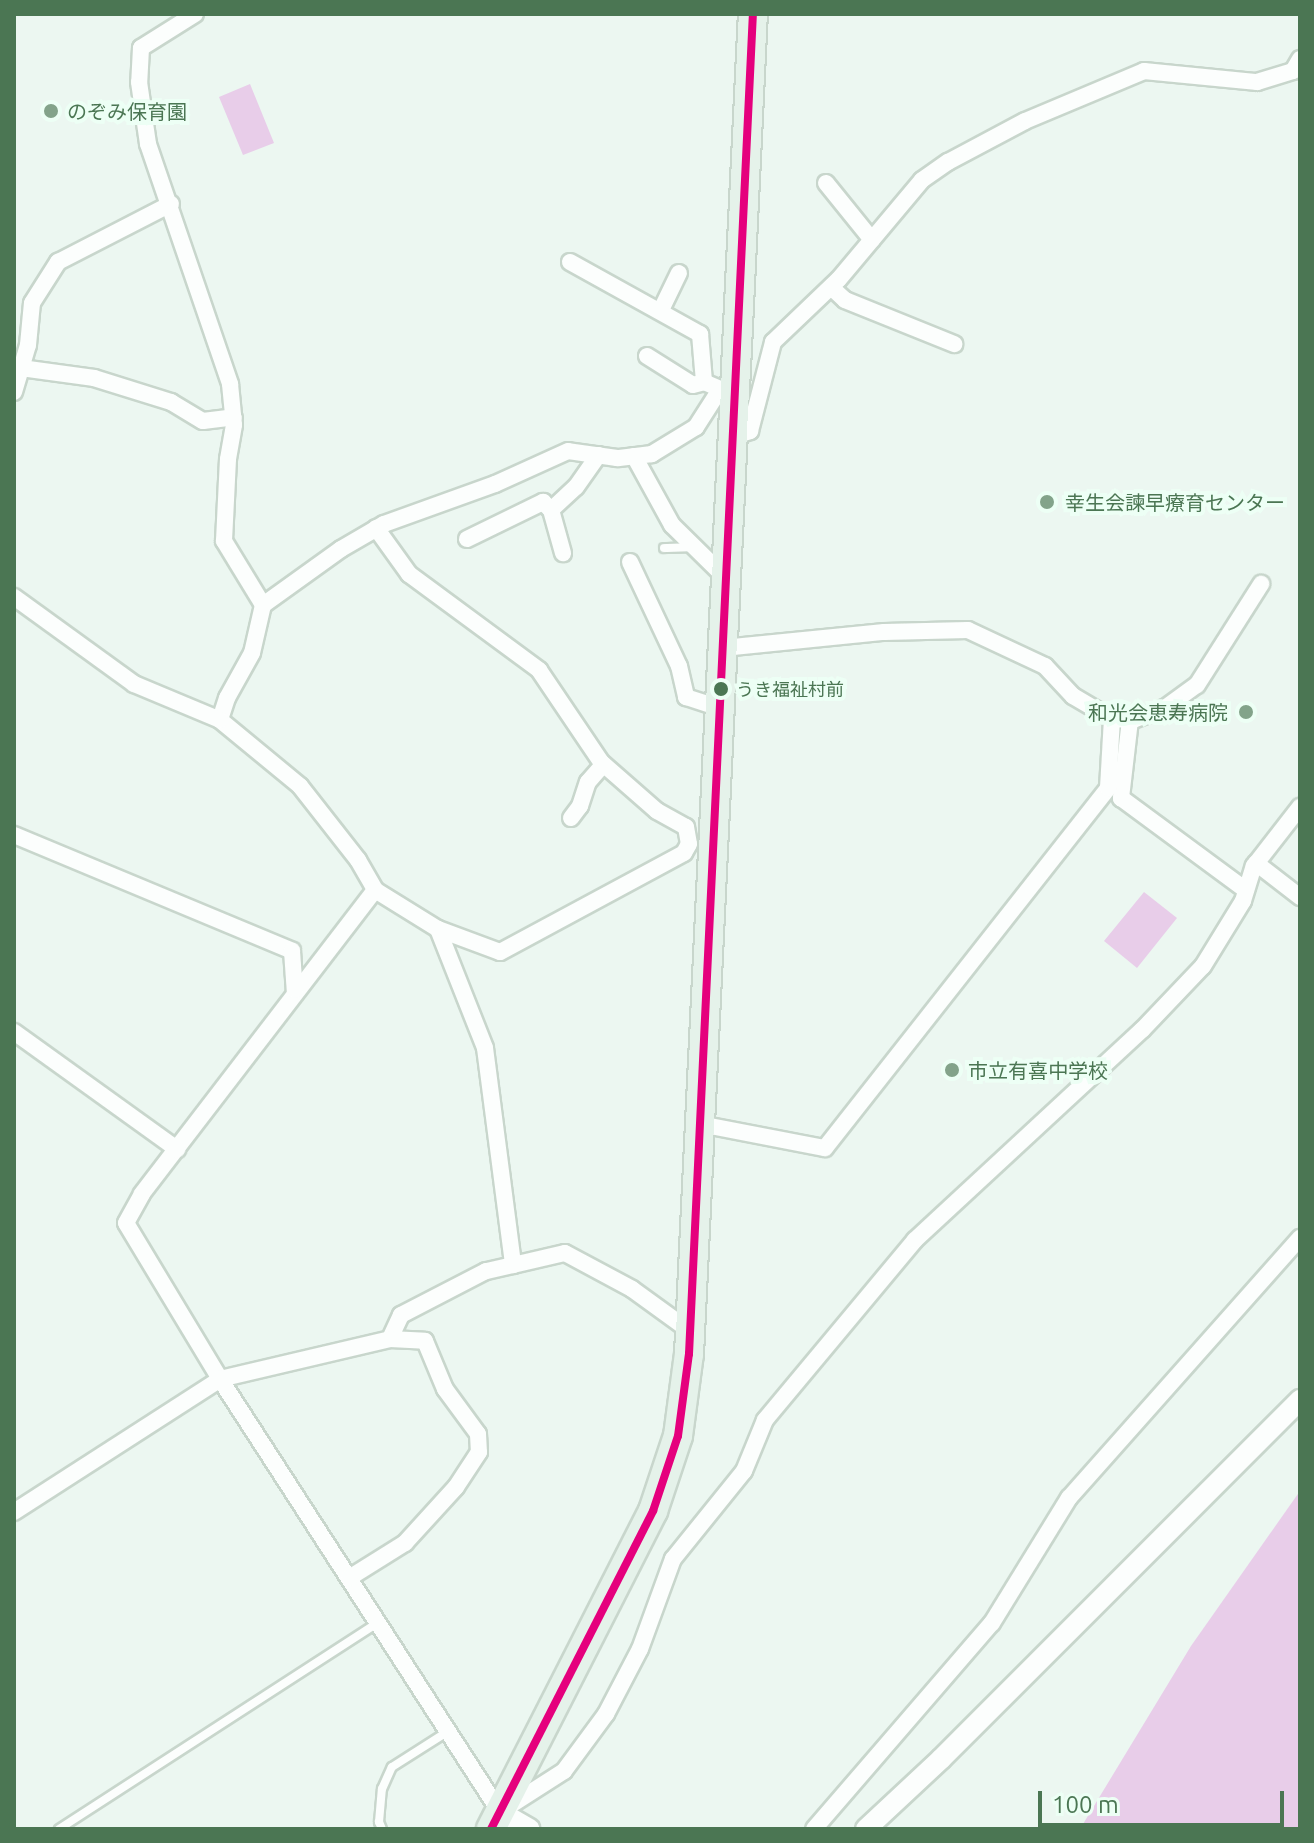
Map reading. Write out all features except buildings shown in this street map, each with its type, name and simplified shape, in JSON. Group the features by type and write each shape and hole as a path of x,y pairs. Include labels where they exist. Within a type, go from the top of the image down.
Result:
{"highway":[{"path":"496,1820 653,1511 678,1436 690,1331 734,436 727,392 753,14"}],"street":[{"path":"195,14 141,48 139,82 148,144 230,384 234,417 224,541 263,605"},
{"path":"734,436 750,431 773,342 831,287 922,180 1025,121 1144,71 1257,82 1293,71 1300,59"},
{"path":"826,183 872,240"},
{"path":"14,392 28,345 32,303 58,262 171,204"},
{"path":"570,262 700,334 704,382"},
{"path":"661,310 679,273"},
{"path":"831,287 845,300 954,344"},
{"path":"220,720 227,698 252,653 263,605 278,591 376,528 413,511 495,484 568,451 598,455 652,454 696,427 727,392 704,382 693,385 647,356"},
{"path":"21,368 94,378 171,402 203,421 234,417"},
{"path":"551,510 576,487 598,455"},
{"path":"634,456 672,525 727,579"},
{"path":"467,539 543,502 551,510 563,553"},
{"path":"14,597 134,684 220,720 300,786 358,860 375,890 438,929 500,952 684,853 689,844 686,827 657,811 603,765 539,670 409,574 376,528"},
{"path":"630,562 679,666 686,697 720,708"},
{"path":"723,648 884,632 968,630 1045,666 1073,696 1112,719 1130,720 1165,708 1197,685 1261,584"},
{"path":"700,1124 825,1148 1108,788 1112,719"},
{"path":"1130,720 1121,798 1246,890"},
{"path":"571,818 580,806 588,782 603,765"},
{"path":"496,1820 564,1771 606,1714 640,1649 673,1559 744,1471 765,1420 870,1289 981,1175 1142,1030 1193,977 1211,953 1246,890 1256,863 1300,807"},
{"path":"14,835 292,951 295,990"},
{"path":"1256,863 1300,897"},
{"path":"375,890 295,990 142,1194 126,1223 220,1379 448,1731 496,1820 529,1829"},
{"path":"438,929 485,1048 513,1265"},
{"path":"14,1032 177,1149"},
{"path":"814,1829 992,1623 1069,1498 1300,1238"},
{"path":"390,1339 401,1315 486,1271 565,1253 632,1289 690,1331"},
{"path":"14,1512 220,1379 390,1339 425,1341 445,1389 478,1434 479,1452 456,1487 405,1543 349,1578"},
{"path":"866,1829 904,1796 1300,1400"}],"lane":[{"path":"664,548 691,547"},
{"path":"59,1829 378,1623"},
{"path":"382,1829 379,1822 382,1789 392,1767 448,1731"}],"shaded area":[{"path":"250,84 274,143 243,155 219,97"},
{"path":"1144,892 1177,918 1137,968 1104,941"},
{"path":"1300,1491 1300,1829 1080,1829 1191,1646"}],"transit line":[{"path":"491,1829 653,1511 678,1436 689,1354 753,14"}],"place":[{"name":"のぞみ保育園","path":"51,111"},
{"name":"幸生会諫早療育センター","path":"1047,502"},
{"name":"うき福祉村前","path":"721,689"},
{"name":"和光会恵寿病院","path":"1246,712"},
{"name":"市立有喜中学校","path":"952,1070"}]}
